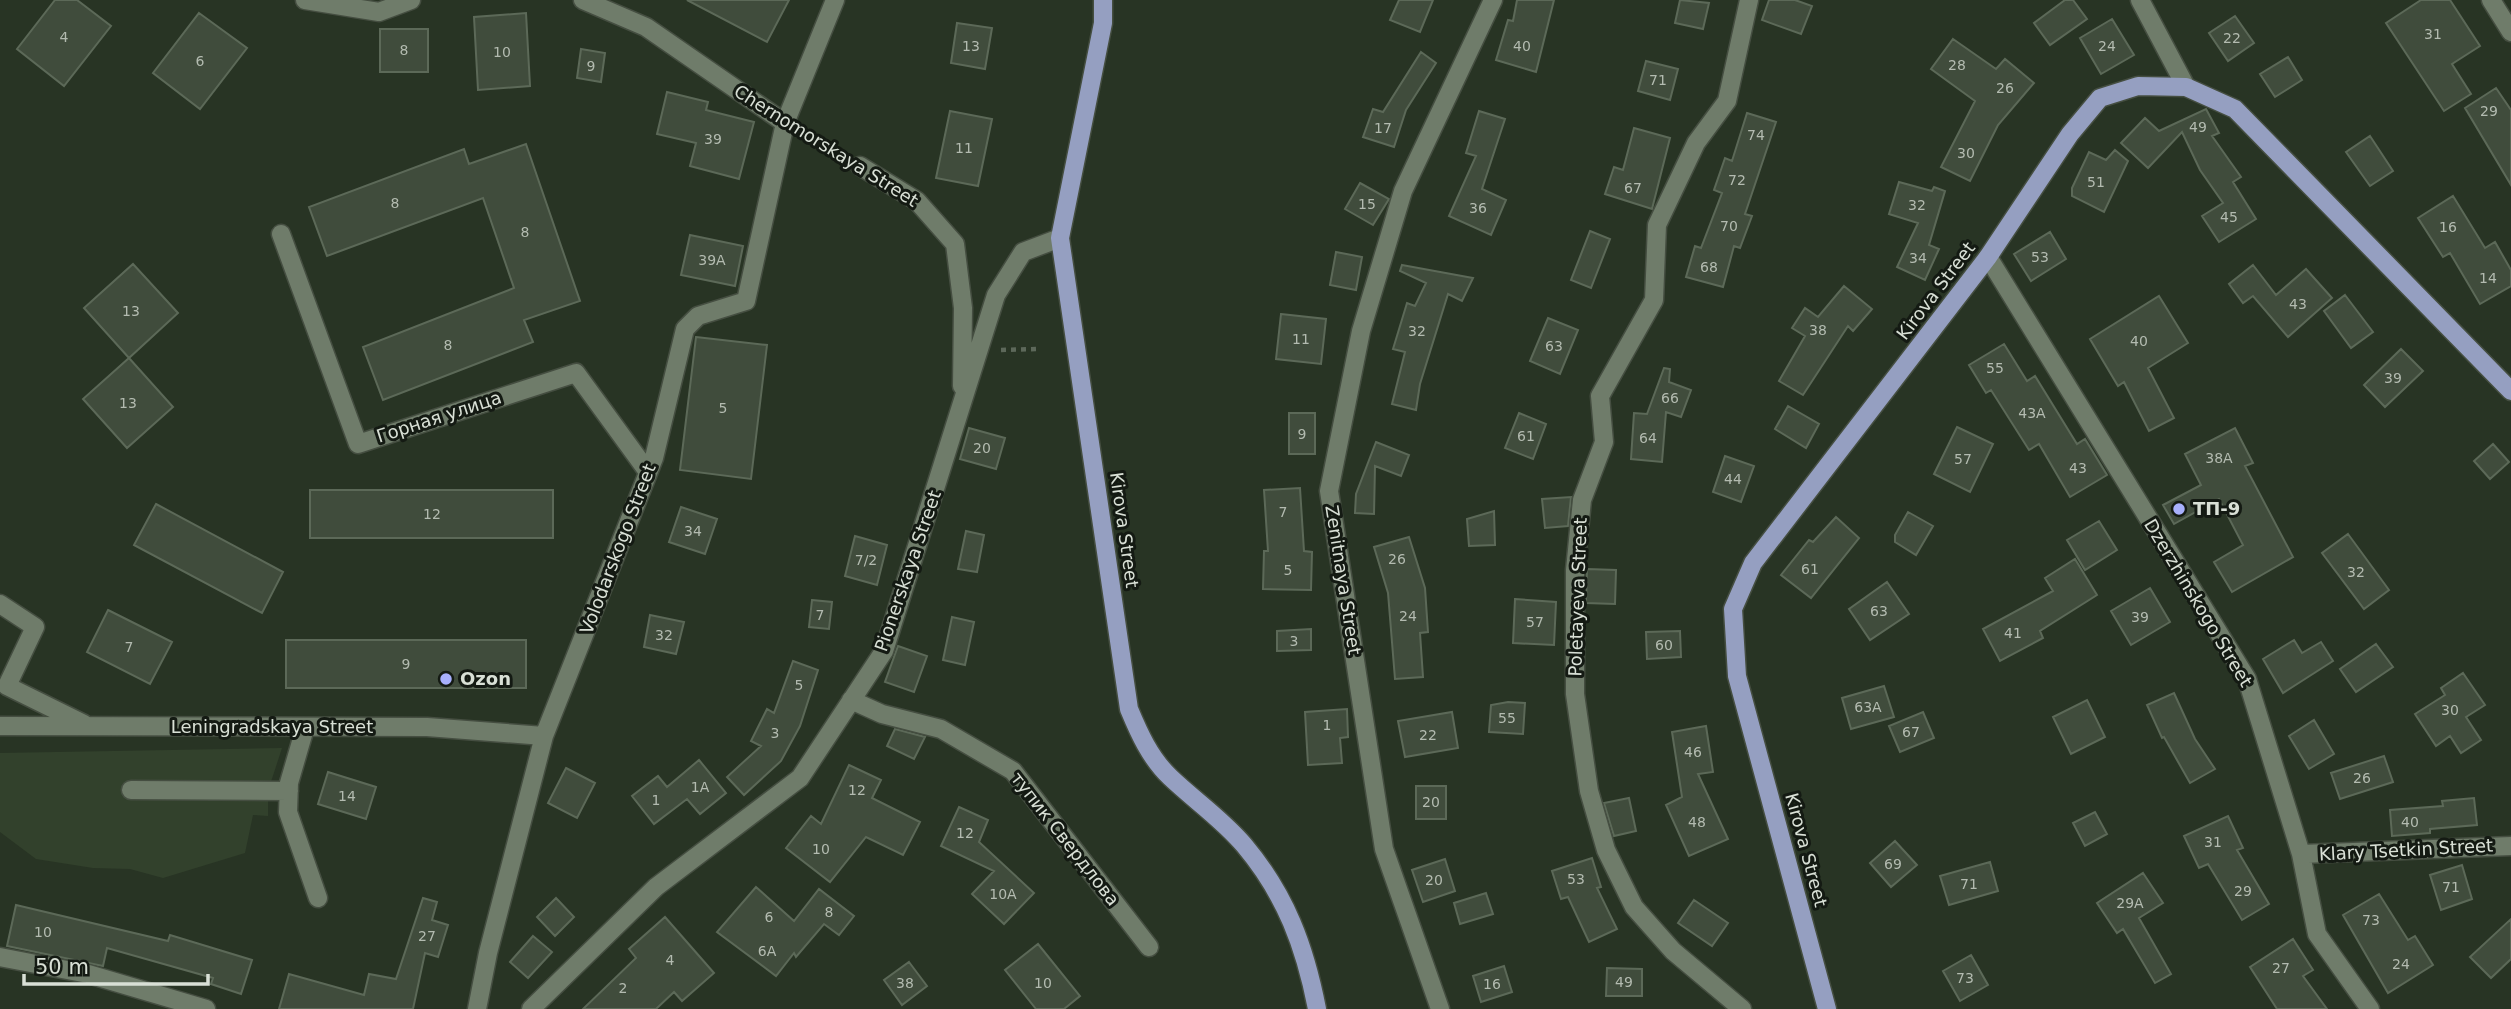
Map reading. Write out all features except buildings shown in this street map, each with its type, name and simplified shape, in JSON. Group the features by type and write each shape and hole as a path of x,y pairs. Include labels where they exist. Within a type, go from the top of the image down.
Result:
{"main road":[{"name":"Kirova Street","path":"1103,0 1103,23 1060,238 1129,709 1144,743 1168,775 1243,844 1273,882 1306,954 1317,1009"},
{"name":"Kirova Street","path":"1827,1009 1737,676 1733,609 1753,563 1988,257 2070,134 2101,98 2138,86 2186,87 2235,109 2511,391"}],"street":[{"path":"306,0 379,12 411,0"},
{"name":"Chernomorskaya Street","path":"583,0 646,27 785,123"},
{"path":"785,123 824,34 835,0"},
{"name":"Zenitnaya Street","path":"1440,1009 1384,849 1329,491 1360,331 1403,191 1493,0"},
{"name":"Poletayeva Street","path":"1742,1009 1673,951 1634,907 1606,850 1589,791 1575,694 1575,570 1583,500 1604,442 1600,396 1654,300 1657,226 1696,144 1727,101 1749,0"},
{"path":"2140,0 2186,87"},
{"path":"2491,0 2511,32"},
{"name":"Volodarskogo Street","path":"477,1009 488,953 544,736 648,472 685,329 698,316 746,300 785,123"},
{"name":"Chernomorskaya Street","path":"860,166 917,201 955,244 963,308 962,407"},
{"name":"Горная улица","path":"281,234 358,444 576,373 648,472"},
{"name":"Pionerskaya Street","path":"531,1009 656,887 800,778 884,651 996,295 1023,252 1060,238"},
{"name":"Dzerzhinskogo Street","path":"1988,257 2247,680 2301,854 2317,934 2370,1009"},
{"path":"0,604 36,627 7,686 90,727"},
{"name":"тупик Свердлова","path":"851,700 881,714 941,730 1013,771 1149,947"},
{"name":"Leningradskaya Street","path":"0,726 427,727 544,736"},
{"path":"305,728 289,791 288,812 318,898"},
{"path":"131,790 289,791"},
{"name":"Klary Tsetkin Street","path":"2301,854 2511,846"},
{"path":"0,957 88,974 206,1009"}],"path":[{"name":"Chernomorskaya Street","path":"785,123 860,166"},
{"path":"979,351 1036,349"}],"shaded area":[{"path":"282,748 268,791 268,816 253,815 245,853 163,878 130,869 93,868 36,859 0,832 0,753"}],"place":[{"name":"ТП-9","path":"2179,509"},
{"name":"Ozon","path":"446,679"}]}
